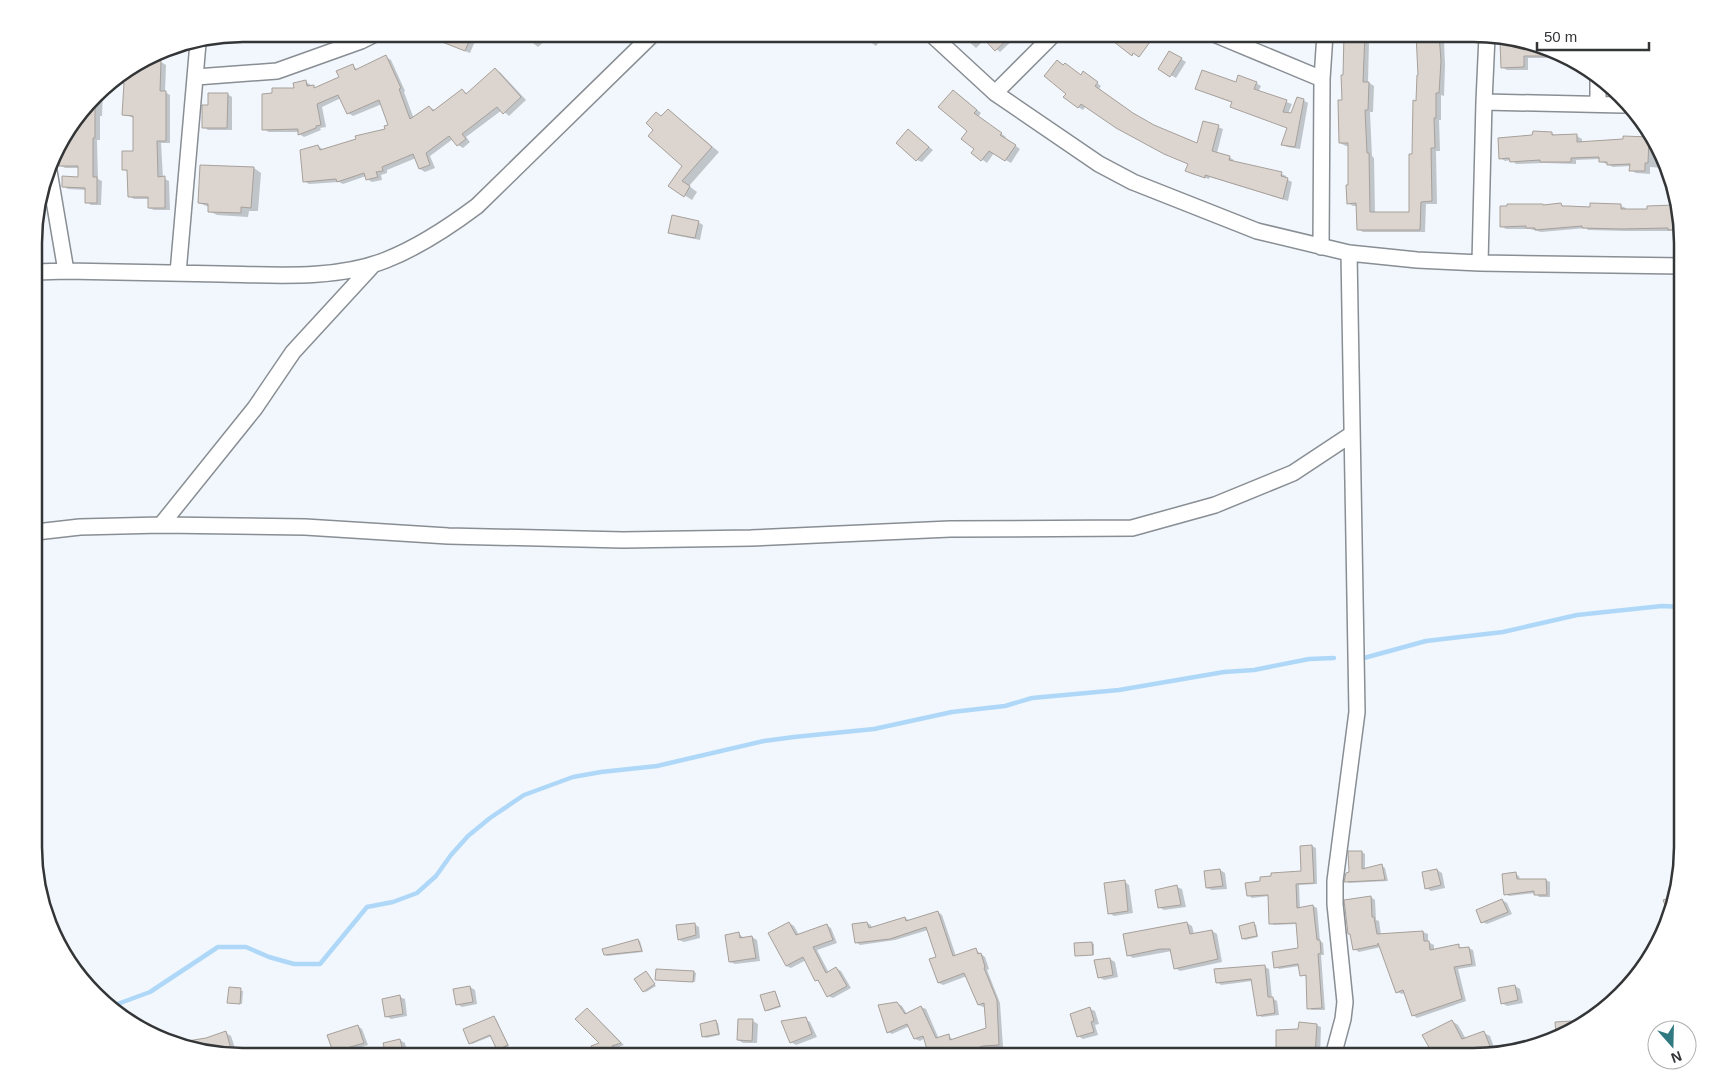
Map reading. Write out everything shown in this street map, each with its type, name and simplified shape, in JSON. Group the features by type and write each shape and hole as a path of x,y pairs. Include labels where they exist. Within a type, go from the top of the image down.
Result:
{"street":[{"path":"196,77 277,71 358,42"},
{"path":"42,272 293,276 352,270 386,260 451,226 477,206 646,42"},
{"path":"940,42 995,93 1099,164 1133,182 1256,231 1349,253 1417,260 1480,263 1674,266"},
{"path":"995,93 1046,42"},
{"path":"1233,42 1322,79"},
{"path":"1321,247 1322,79 1324,42"},
{"path":"1480,263 1487,43"},
{"path":"178,273 198,47"},
{"path":"1598,86 1598,104"},
{"path":"1484,102 1619,105"},
{"path":"51,184 66,271"},
{"path":"1335,1048 1343,1019 1345,1002 1336,914 1335,881 1357,712 1349,253"},
{"path":"161,525 255,408 294,352 374,264"},
{"path":"42,531 80,527 161,525 304,527 448,536 623,540 752,538 950,529 1132,528 1215,505 1293,473 1352,434"}],"building":[{"path":"442,42 469,42 465,51"},
{"path":"987,42 1005,42 995,51"},
{"path":"1114,42 1150,42 1139,57 1133,53 1132,56"},
{"path":"1344,42 1365,42 1363,82 1369,82 1368,110 1365,110 1367,153 1369,153 1370,212 1409,212 1409,154 1412,154 1413,100 1416,101 1418,75 1416,42 1440,42 1441,61 1439,93 1436,93 1436,118 1434,118 1435,148 1431,148 1432,201 1421,202 1420,230 1357,230 1356,203 1347,204 1348,143 1339,143 1338,100 1342,100 1341,75 1343,75"},
{"path":"1500,44 1526,49 1545,56 1524,56 1524,67 1501,68"},
{"path":"1169,51 1182,58 1170,77 1158,69"},
{"path":"386,55 401,88 399,89 410,119 429,106 433,111 462,89 466,94 495,68 521,97 503,114 497,107 462,134 466,139 457,146 449,136 426,153 430,165 419,169 413,154 382,167 383,171 376,172 378,177 366,180 364,173 337,182 336,179 303,182 300,150 318,145 320,150 356,139 355,136 385,129 384,126 388,125 379,100 347,114 338,95 317,104 321,125 298,135 298,129 262,130 262,94 272,93 272,88 294,88 293,83 306,80 307,86 314,85 314,88 339,77 336,71 353,64 355,70"},
{"path":"1057,60 1063,65 1065,63 1081,75 1083,71 1098,82 1095,86 1133,113 1154,125 1197,143 1203,121 1219,125 1212,151 1230,156 1229,160 1282,172 1281,176 1288,178 1283,199 1205,175 1205,178 1185,171 1188,164 1164,154 1116,128 1081,104 1078,108 1063,97 1066,94 1044,76"},
{"path":"161,61 160,91 166,91 166,141 157,141 158,177 165,176 165,208 148,208 148,197 128,197 127,170 122,170 122,151 133,151 133,116 122,115 124,83 122,83 143,69"},
{"path":"1202,70 1236,82 1238,75 1257,82 1254,89 1287,100 1283,112 1291,113 1297,97 1304,99 1295,147 1281,145 1287,128 1230,107 1232,102 1195,89"},
{"path":"953,90 977,110 974,113 1002,133 1000,135 1016,145 1005,161 989,151 981,161 971,153 974,149 961,139 967,131 938,107"},
{"path":"208,93 228,93 227,128 202,128 202,105 208,105"},
{"path":"95,108 93,177 97,177 97,203 85,203 85,188 62,187 62,176 78,177 78,166 59,166 69,143"},
{"path":"668,109 712,147 682,181 690,186 684,197 668,186 682,166 648,136 653,130 646,123 656,112 661,116"},
{"path":"908,129 929,147 916,161 896,143"},
{"path":"1533,131 1552,132 1552,135 1577,134 1577,142 1623,139 1623,136 1644,137 1649,144 1648,163 1645,163 1645,171 1629,171 1630,164 1607,165 1607,162 1599,162 1599,157 1571,158 1571,162 1540,162 1540,160 1510,162 1509,158 1499,159 1498,138 1532,135"},
{"path":"200,165 254,167 251,208 241,207 241,213 208,212 208,204 198,203"},
{"path":"1561,203 1562,206 1590,207 1590,203 1621,204 1621,209 1647,209 1647,206 1671,205 1674,230 1582,228 1582,226 1535,230 1535,228 1526,228 1526,226 1500,227 1500,206 1507,206 1507,204 1543,205"},
{"path":"672,215 699,221 695,238 668,233"},
{"path":"1312,845 1314,883 1296,884 1297,908 1313,905 1317,940 1320,940 1321,953 1318,954 1322,1008 1307,1009 1306,975 1300,976 1298,964 1274,968 1272,952 1298,948 1296,923 1269,924 1268,895 1247,896 1245,883 1260,881 1260,877 1271,876 1271,873 1301,871 1300,846"},
{"path":"1348,851 1362,851 1362,869 1382,864 1385,880 1344,882 1346,873 1349,872"},
{"path":"1220,869 1223,886 1206,888 1204,871"},
{"path":"1437,869 1441,885 1425,889 1422,872"},
{"path":"1516,872 1517,879 1546,879 1547,895 1534,895 1534,891 1504,895 1502,874"},
{"path":"1125,880 1128,911 1108,914 1104,883"},
{"path":"1177,885 1181,905 1158,908 1155,890"},
{"path":"1371,896 1372,917 1374,917 1377,934 1423,931 1424,941 1429,941 1430,950 1459,944 1459,948 1469,947 1472,964 1454,967 1462,999 1412,1016 1403,990 1396,993 1378,943 1378,945 1353,950 1350,934 1348,934 1344,900"},
{"path":"1668,898 1666,906 1663,900"},
{"path":"1502,899 1508,912 1481,923 1476,910"},
{"path":"938,911 953,956 976,948 978,954 981,953 984,968 997,1000 999,1045 977,1048 927,1048 923,1036 914,1039 907,1024 887,1033 878,1005 897,1002 905,1014 921,1006 936,1038 949,1034 950,1040 986,1028 984,1003 978,1005 964,973 938,983 929,959 936,957 926,927 890,939 855,943 852,924 867,922 869,928 905,917 906,921"},
{"path":"789,922 796,935 827,924 833,940 813,947 826,973 836,967 847,986 827,997 818,980 815,981 803,957 786,966 768,933"},
{"path":"1187,922 1190,934 1212,930 1218,959 1174,969 1170,949 1160,949 1127,956 1123,934"},
{"path":"1254,922 1257,936 1242,939 1239,926"},
{"path":"695,923 696,935 678,940 676,925"},
{"path":"739,932 740,938 752,936 756,958 729,962 725,935"},
{"path":"638,939 642,951 604,955 602,949"},
{"path":"1092,942 1093,955 1075,956 1074,943"},
{"path":"1110,958 1113,975 1098,978 1094,960"},
{"path":"1265,965 1268,997 1273,997 1275,1013 1257,1016 1251,979 1216,983 1214,969"},
{"path":"656,969 694,971 693,982 655,980"},
{"path":"646,971 655,984 643,992 634,979"},
{"path":"1515,985 1518,1000 1501,1004 1498,988"},
{"path":"470,986 473,1002 456,1005 453,989"},
{"path":"229,987 241,988 240,1004 227,1003"},
{"path":"775,991 780,1006 765,1011 760,995"},
{"path":"400,995 403,1014 385,1017 382,999"},
{"path":"1090,1007 1094,1021 1091,1022 1094,1032 1077,1037 1070,1014"},
{"path":"587,1008 621,1043 612,1046 613,1048 592,1048 591,1046 599,1043 575,1019"},
{"path":"494,1016 508,1045 496,1048 490,1035 469,1044 463,1029"},
{"path":"806,1017 812,1034 790,1043 781,1021"},
{"path":"738,1019 753,1019 752,1041 737,1040"},
{"path":"716,1020 719,1034 702,1037 700,1024"},
{"path":"1452,1020 1462,1039 1484,1031 1490,1047 1429,1048 1422,1035"},
{"path":"1574,1021 1556,1030 1555,1022"},
{"path":"1299,1022 1317,1024 1316,1048 1276,1048 1276,1030 1298,1029"},
{"path":"358,1025 364,1043 347,1048 332,1048 327,1035"},
{"path":"226,1031 230,1047 190,1041 206,1038"},
{"path":"400,1039 402,1048 384,1048 383,1043"}],"waterway":[{"path":"1364,658 1426,641 1503,632 1577,615 1662,606 1674,607"},
{"path":"118,1004 150,992 218,947 246,947 269,957 294,964 320,964 367,907 393,902 417,893 436,876 468,836 490,818 524,795 573,777 657,766 764,741 874,729 952,712 1005,706 1032,698 1119,690 1224,672 1254,670 1309,659 1334,658"}]}
